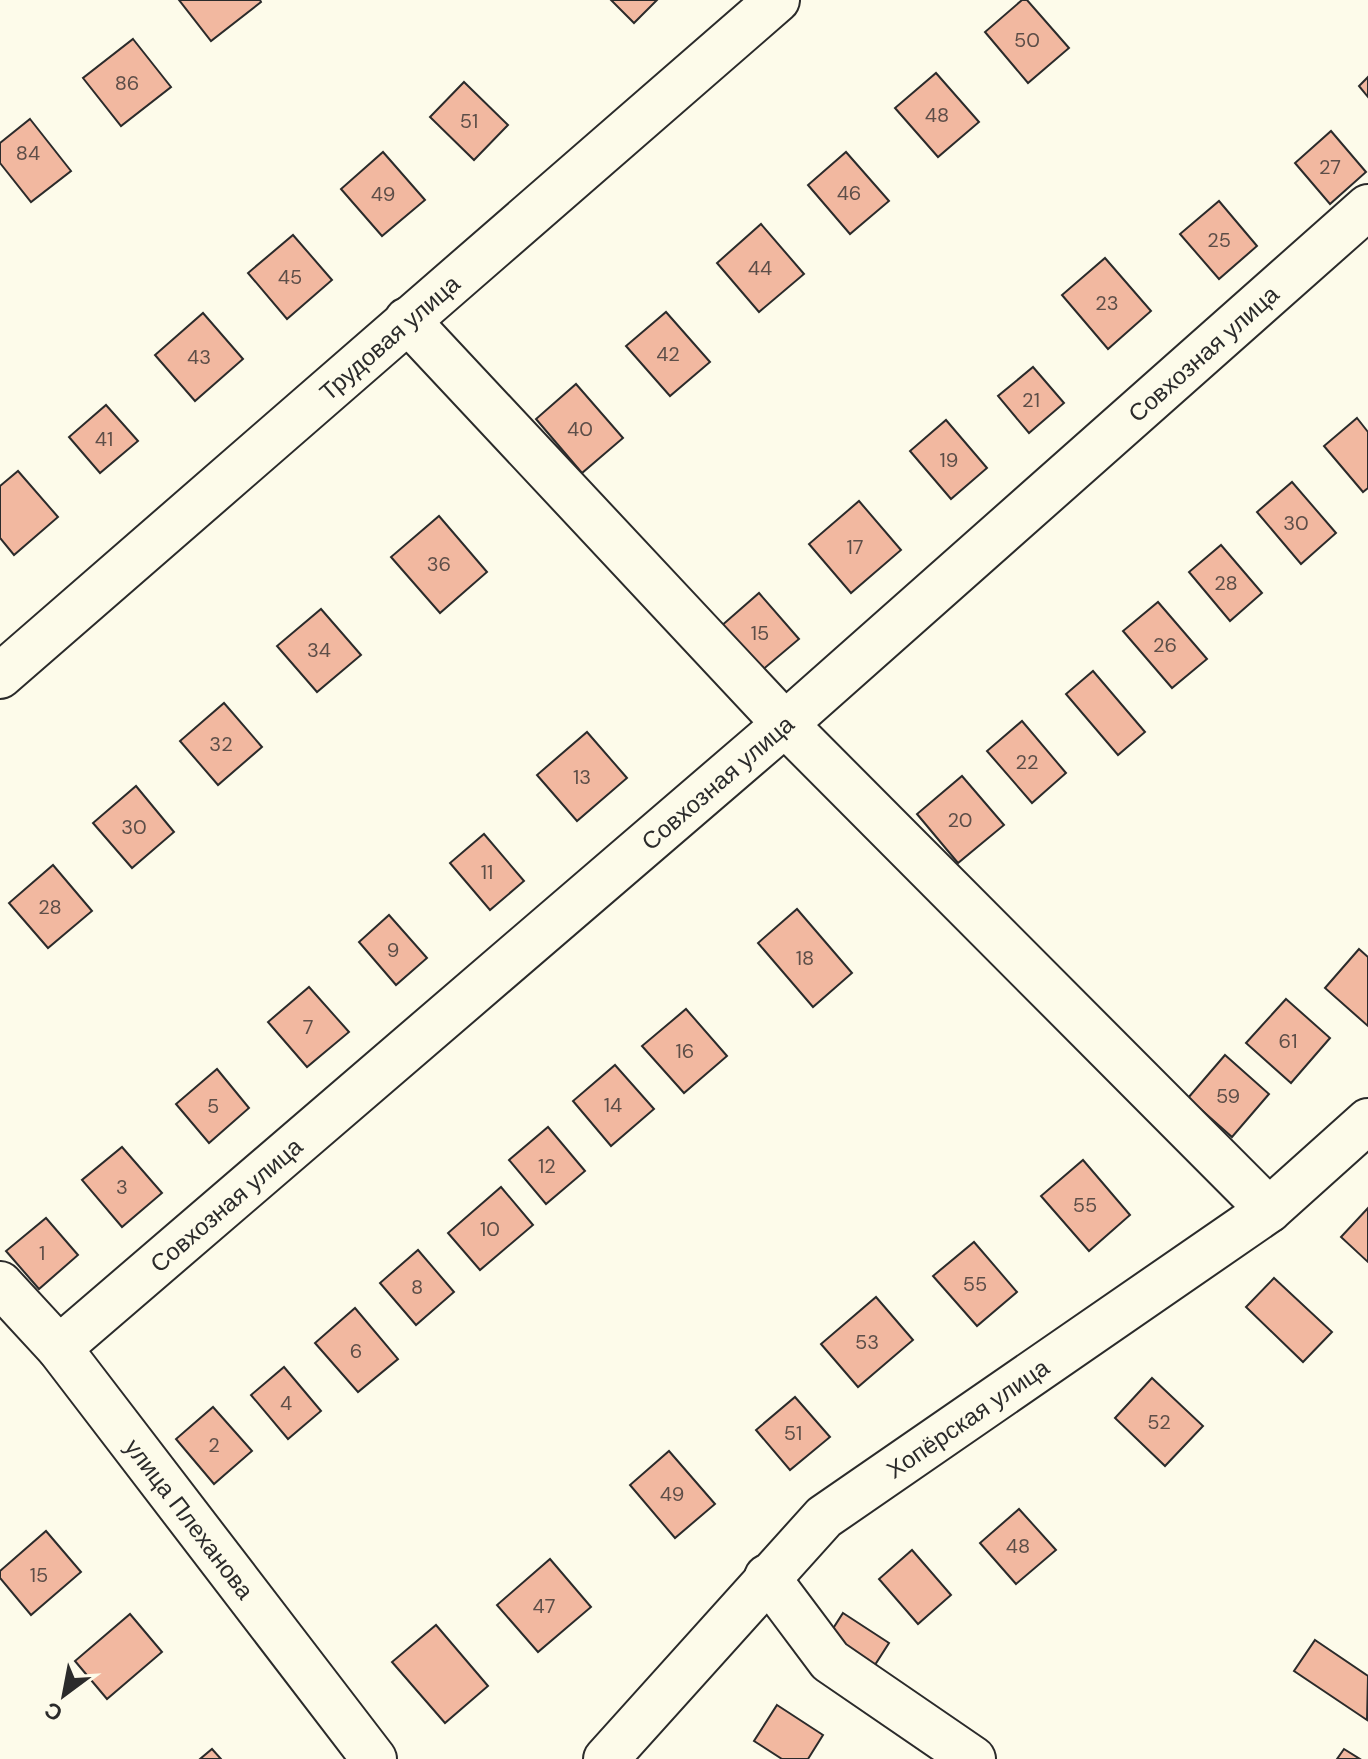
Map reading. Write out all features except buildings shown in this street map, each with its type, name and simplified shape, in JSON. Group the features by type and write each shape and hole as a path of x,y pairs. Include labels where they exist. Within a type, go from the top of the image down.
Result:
{"street":[{"name":"Трудовая улица","path":"0,676 777,0"},
{"name":"Совхозная улица","path":"59,1348 785,724 1368,207"},
{"path":"407,320 785,724 1269,1210"},
{"name":"Хопёрская улица","path":"606,1759 824,1517 1269,1210 1368,1121"},
{"name":"улица Плеханова","path":"0,1284 59,1348 374,1759"},
{"path":"767,1577 830,1661 973,1759"}]}
